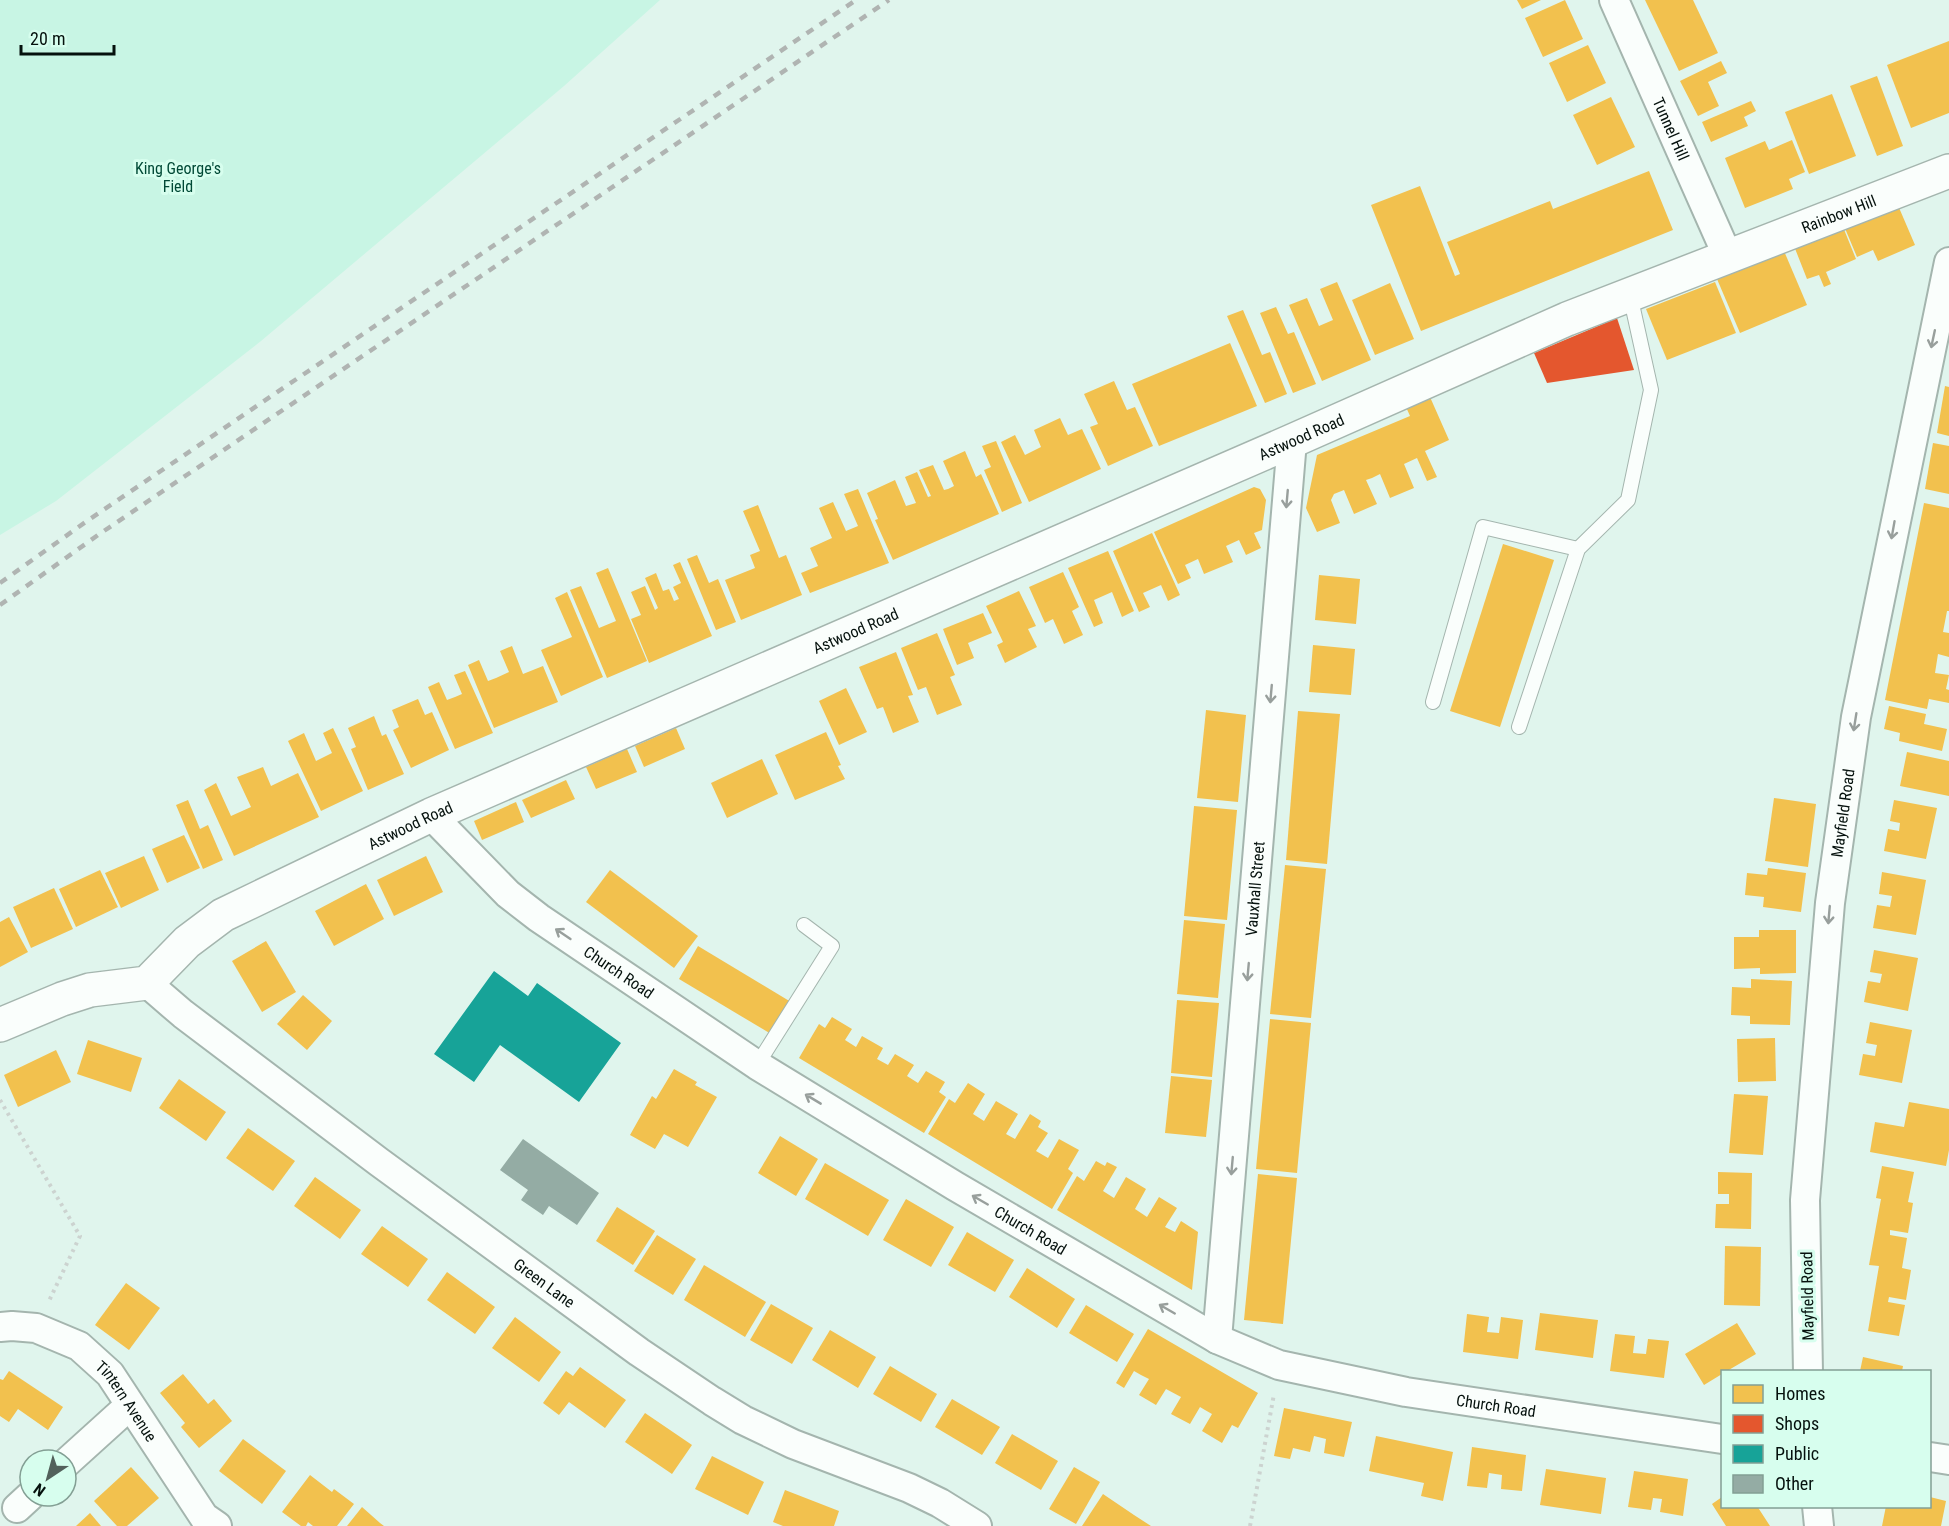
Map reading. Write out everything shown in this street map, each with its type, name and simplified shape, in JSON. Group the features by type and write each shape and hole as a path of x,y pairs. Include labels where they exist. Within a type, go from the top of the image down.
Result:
{"main road":[{"name":"Rainbow Hill","path":"1728,257 1949,171"},
{"name":"Astwood Road","path":"147,983 187,942 223,915 431,815 1567,319 1728,257"},
{"path":"0,1025 90,990 147,983"}],"street":[{"name":"Tunnel Hill","path":"1614,0 1728,257"},
{"name":"Mayfield Road","path":"1808,1370 1805,1200 1830,903 1856,717 1949,262"},
{"name":"Vauxhall Street","path":"1217,1339 1292,441"},
{"name":"Church Road","path":"431,815 508,894 539,918 757,1065 956,1186 1217,1339 1279,1365 1406,1392 1721,1439"},
{"name":"Green Lane","path":"147,983 183,1014 379,1162 639,1352 712,1401 793,1444 919,1493 977,1526"},
{"name":"Tintern Avenue","path":"0,1327 36,1328 79,1346 110,1374 204,1517 217,1526"},
{"path":"78,1452 129,1406"},
{"path":"1931,1458 1949,1460"},
{"path":"1817,1508 1819,1526"}],"lane":[{"path":"1519,727 1578,549 1628,500 1651,390 1630,295"},
{"path":"1433,702 1483,528 1578,549"},
{"path":"757,1065 832,946 804,925"}],"path":[{"path":"0,1100 80,1236 36,1328"},
{"path":"1250,1526 1279,1365"}],"green space":[{"name":"King George's Field","path":"0,0 660,0 564,86 261,341 56,501 0,535"}],"building: Homes":[{"path":"1517,0 1541,0 1522,9"},
{"path":"1565,0 1583,39 1543,57 1525,18"},
{"path":"1645,0 1693,0 1718,53 1679,71"},
{"path":"1949,41 1949,113 1911,128 1887,65"},
{"path":"1588,45 1606,83 1567,102 1549,63"},
{"path":"1721,61 1727,73 1708,82 1719,106 1698,116 1680,81"},
{"path":"1877,76 1903,146 1877,156 1850,86"},
{"path":"1832,94 1856,156 1809,174 1785,112"},
{"path":"1611,97 1635,147 1597,165 1573,115"},
{"path":"1751,101 1756,111 1744,117 1748,126 1711,142 1702,122"},
{"path":"1792,140 1805,172 1789,179 1793,189 1745,208 1725,158 1765,141 1769,150"},
{"path":"1649,171 1673,230 1421,331 1371,205 1420,186 1455,276 1460,274 1447,242 1550,201 1553,209"},
{"path":"1897,203 1915,245 1878,261 1873,250 1857,257 1844,226"},
{"path":"1843,227 1856,259 1826,272 1831,284 1824,287 1819,275 1807,279 1794,246"},
{"path":"1784,251 1807,305 1740,333 1717,279"},
{"path":"1337,282 1371,360 1322,381 1289,305 1307,298 1319,326 1333,320 1320,289"},
{"path":"1715,282 1736,333 1667,360 1646,309"},
{"path":"1390,283 1414,339 1375,355 1352,300"},
{"path":"1276,307 1288,334 1294,332 1316,384 1293,393 1260,313"},
{"path":"1243,310 1262,355 1270,352 1287,394 1265,403 1227,316"},
{"path":"1230,343 1257,406 1159,446 1132,384"},
{"path":"1114,381 1127,410 1135,407 1153,446 1108,466 1090,427 1098,424 1084,394"},
{"path":"1945,386 1949,387 1949,436 1937,433"},
{"path":"1430,397 1449,440 1425,451 1437,477 1427,481 1417,458 1404,464 1414,488 1390,498 1380,474 1366,480 1377,504 1354,514 1344,490 1334,494 1331,500 1340,523 1317,532 1306,508 1317,455 1410,416 1406,407"},
{"path":"1060,418 1068,435 1082,429 1101,469 1029,502 1001,442 1015,435 1025,455 1041,447 1034,430"},
{"path":"996,441 1022,503 1002,512 984,470 991,467 982,446"},
{"path":"1933,443 1949,446 1949,494 1925,489"},
{"path":"965,451 976,477 981,474 999,514 893,560 875,520 878,519 867,493 895,480 906,506 916,503 905,477 917,472 928,497 931,496 919,470 933,465 944,490 948,489 954,486 943,461"},
{"path":"1254,487 1260,489 1266,500 1262,530 1254,533 1261,548 1246,555 1239,540 1226,546 1233,562 1204,574 1198,559 1185,565 1191,578 1178,584 1154,532"},
{"path":"858,489 889,563 810,593 801,573 818,566 810,548 832,538 819,508 833,502 846,531 858,526 844,494"},
{"path":"1924,503 1949,508 1949,611 1947,611 1943,632 1949,633 1949,657 1938,654 1935,673 1949,675 1946,689 1949,690 1949,703 1929,699 1927,709 1885,700"},
{"path":"758,505 779,558 786,555 802,595 741,620 725,580 755,568 750,555 760,551 743,511"},
{"path":"1152,533 1180,595 1168,601 1161,585 1143,593 1150,607 1139,612 1113,551"},
{"path":"1503,544 1554,560 1500,727 1450,711"},
{"path":"1108,551 1134,611 1122,617 1112,592 1094,600 1103,623 1094,627 1068,568"},
{"path":"697,555 709,583 718,579 736,622 716,630 687,559"},
{"path":"680,562 712,636 649,663 631,619 641,615 631,592 645,586 655,610 658,608 645,578 656,573 663,591 669,589 674,601 679,599 673,587 681,583 673,565"},
{"path":"608,568 647,661 607,678 570,590 581,586 599,628 616,621 596,573"},
{"path":"1063,572 1079,607 1072,611 1083,635 1064,644 1053,619 1045,623 1029,587"},
{"path":"1319,575 1360,579 1356,624 1315,620"},
{"path":"1019,591 1036,626 1028,629 1037,647 1005,663 997,645 1003,642 986,606"},
{"path":"567,592 603,677 561,696 541,650 572,637 555,598"},
{"path":"983,613 992,633 968,643 974,658 957,665 943,629"},
{"path":"937,633 955,675 950,677 962,705 937,715 926,687 918,690 901,648"},
{"path":"1313,645 1355,649 1351,695 1309,692"},
{"path":"512,646 523,674 543,666 558,702 494,728 468,665 479,660 488,681 496,678 509,672 500,651"},
{"path":"896,652 913,695 908,696 919,722 893,733 883,707 877,709 859,667"},
{"path":"465,671 493,733 455,749 428,687 439,682 447,700 462,694 454,675"},
{"path":"846,688 867,732 839,745 819,701"},
{"path":"418,699 425,715 432,712 449,750 411,768 393,730 399,727 392,710"},
{"path":"1889,706 1926,714 1924,724 1947,729 1942,751 1899,741 1900,733 1884,729"},
{"path":"1206,710 1246,715 1238,802 1197,798"},
{"path":"1298,711 1340,714 1327,864 1286,860"},
{"path":"374,716 382,736 386,734 404,774 368,790 351,749 356,747 348,728"},
{"path":"333,728 363,791 321,811 288,741 304,733 316,761 332,753 323,733"},
{"path":"676,728 685,749 644,767 635,746"},
{"path":"826,732 845,779 795,800 775,755"},
{"path":"627,749 637,772 596,789 586,767"},
{"path":"1907,752 1949,761 1949,796 1900,786"},
{"path":"762,759 778,794 727,818 711,783"},
{"path":"263,767 271,786 298,773 319,817 234,856 204,790 216,783 231,816 251,807 237,777"},
{"path":"566,780 575,799 531,818 522,800"},
{"path":"1774,798 1816,804 1808,867 1765,861"},
{"path":"188,800 200,829 208,825 223,860 203,869 176,805"},
{"path":"1894,800 1937,808 1926,859 1884,851 1888,829 1899,831 1900,823 1890,821"},
{"path":"516,802 524,822 482,840 474,821"},
{"path":"1194,806 1237,810 1227,920 1184,916"},
{"path":"184,835 200,868 167,883 152,849"},
{"path":"144,856 159,890 121,908 105,873"},
{"path":"426,856 443,892 394,916 377,880"},
{"path":"1285,865 1326,869 1311,1018 1270,1014"},
{"path":"1768,868 1806,873 1801,912 1763,907 1764,897 1745,895 1747,873 1767,875"},
{"path":"100,870 118,907 76,927 59,889"},
{"path":"610,870 698,936 674,968 586,902"},
{"path":"1882,872 1926,880 1916,935 1873,928 1877,905 1890,907 1892,896 1879,894"},
{"path":"366,884 384,919 334,946 315,911"},
{"path":"54,888 73,929 31,948 13,907"},
{"path":"9,917 28,952 0,967 0,922"},
{"path":"1184,920 1225,924 1218,998 1177,994"},
{"path":"1759,930 1796,930 1796,973 1760,974 1760,968 1734,969 1734,937 1759,937"},
{"path":"266,941 296,992 262,1012 232,961"},
{"path":"698,946 791,1002 771,1034 679,979"},
{"path":"1874,950 1918,958 1908,1011 1864,1002 1868,981 1880,983 1882,974 1870,972"},
{"path":"1751,979 1792,981 1790,1025 1750,1024 1750,1016 1731,1015 1732,987 1751,988"},
{"path":"303,995 332,1021 307,1050 277,1024"},
{"path":"1177,1000 1219,1003 1212,1077 1171,1073"},
{"path":"832,1017 852,1029 845,1040 856,1047 862,1036 883,1048 877,1059 888,1065 895,1054 914,1065 907,1076 918,1083 926,1071 945,1082 939,1092 946,1097 924,1133 799,1058 819,1024 825,1028"},
{"path":"1270,1019 1311,1023 1297,1173 1256,1169"},
{"path":"1870,1022 1912,1030 1902,1083 1859,1075 1863,1054 1875,1056 1877,1045 1866,1043"},
{"path":"1775,1038 1776,1081 1738,1082 1737,1039"},
{"path":"88,1040 142,1058 131,1092 77,1074"},
{"path":"56,1050 71,1082 18,1107 4,1075"},
{"path":"674,1069 697,1082 695,1085 717,1097 688,1147 664,1134 655,1149 630,1135 652,1096 656,1099"},
{"path":"1171,1076 1212,1080 1206,1137 1165,1133"},
{"path":"179,1079 226,1112 206,1141 159,1108"},
{"path":"968,1083 985,1094 973,1114 984,1121 996,1101 1018,1114 1006,1134 1015,1139 1030,1114 1041,1121 1038,1127 1048,1133 1036,1151 1048,1158 1059,1139 1079,1150 1068,1169 1073,1173 1052,1209 928,1134 949,1099 955,1103"},
{"path":"1734,1094 1768,1096 1763,1155 1729,1153"},
{"path":"1909,1102 1949,1109 1949,1150 1946,1166 1870,1152 1875,1122 1904,1127"},
{"path":"248,1128 295,1161 273,1191 226,1158"},
{"path":"780,1136 818,1159 796,1196 758,1173"},
{"path":"1096,1161 1105,1166 1107,1162 1117,1167 1103,1191 1114,1198 1126,1177 1146,1189 1135,1209 1147,1217 1159,1197 1177,1208 1165,1227 1175,1232 1181,1221 1198,1232 1192,1290 1057,1210 1077,1176 1084,1181"},
{"path":"825,1163 889,1200 868,1236 805,1199"},
{"path":"1882,1166 1914,1172 1908,1202 1913,1203 1908,1233 1890,1230 1890,1235 1907,1238 1902,1268 1911,1270 1906,1300 1889,1297 1888,1302 1905,1305 1899,1336 1868,1331 1879,1266 1869,1265 1881,1199 1876,1198"},
{"path":"1718,1172 1752,1173 1751,1229 1715,1228 1716,1204 1729,1204 1729,1194 1718,1194"},
{"path":"1258,1174 1297,1178 1283,1324 1244,1320"},
{"path":"315,1177 361,1210 340,1239 294,1206"},
{"path":"906,1199 954,1227 931,1267 883,1240"},
{"path":"617,1207 655,1231 633,1265 596,1241"},
{"path":"382,1226 428,1259 408,1287 361,1254"},
{"path":"967,1232 1014,1260 995,1292 948,1265"},
{"path":"657,1235 696,1259 673,1295 634,1271"},
{"path":"1725,1246 1761,1247 1760,1306 1724,1305"},
{"path":"704,1265 766,1302 745,1337 684,1300"},
{"path":"1027,1268 1075,1299 1057,1328 1009,1297"},
{"path":"447,1272 495,1307 475,1334 427,1300"},
{"path":"126,1283 160,1308 129,1350 95,1325"},
{"path":"771,1304 813,1328 792,1364 750,1340"},
{"path":"1086,1305 1134,1334 1117,1362 1069,1333"},
{"path":"1540,1313 1598,1320 1593,1358 1535,1350"},
{"path":"1467,1314 1489,1317 1487,1332 1499,1333 1501,1317 1523,1320 1518,1359 1463,1352"},
{"path":"515,1317 561,1352 539,1382 492,1348"},
{"path":"1737,1323 1756,1354 1729,1370 1721,1370 1721,1375 1704,1385 1685,1354"},
{"path":"1148,1329 1258,1393 1238,1428 1232,1425 1222,1443 1202,1431 1212,1414 1200,1407 1190,1424 1171,1414 1181,1397 1166,1389 1156,1405 1139,1395 1149,1379 1134,1371 1124,1388 1116,1383"},
{"path":"830,1330 876,1357 858,1388 812,1360"},
{"path":"1615,1334 1635,1336 1633,1353 1646,1354 1648,1339 1669,1341 1664,1378 1610,1371"},
{"path":"1863,1357 1903,1366 1902,1370 1860,1370"},
{"path":"890,1366 937,1394 921,1422 873,1394"},
{"path":"580,1367 626,1400 605,1428 569,1402 559,1415 543,1403 566,1371 573,1376"},
{"path":"9,1371 63,1407 48,1430 18,1409 9,1422 0,1416 0,1379 3,1380"},
{"path":"183,1374 208,1404 214,1399 232,1421 199,1448 181,1427 185,1423 160,1393"},
{"path":"952,1399 1000,1427 982,1455 935,1427"},
{"path":"1284,1408 1352,1422 1344,1457 1324,1453 1326,1439 1314,1436 1310,1452 1293,1448 1290,1459 1274,1456"},
{"path":"645,1413 692,1445 672,1474 625,1442"},
{"path":"1012,1434 1058,1461 1041,1490 995,1463"},
{"path":"1376,1436 1453,1452 1443,1501 1421,1496 1424,1483 1369,1471"},
{"path":"243,1439 286,1471 262,1504 219,1471"},
{"path":"1472,1447 1526,1455 1522,1491 1501,1489 1502,1475 1489,1473 1487,1488 1467,1486"},
{"path":"712,1456 764,1482 748,1515 695,1489"},
{"path":"131,1467 159,1498 127,1526 117,1526 94,1501"},
{"path":"1074,1467 1100,1482 1076,1524 1049,1509"},
{"path":"1546,1469 1606,1478 1601,1514 1540,1505"},
{"path":"1634,1471 1688,1479 1683,1516 1660,1512 1662,1499 1653,1498 1651,1510 1628,1507"},
{"path":"310,1475 332,1492 334,1489 354,1504 337,1526 313,1526 308,1522 306,1526 301,1526 282,1512"},
{"path":"785,1490 839,1511 834,1526 783,1526 773,1522"},
{"path":"1103,1494 1134,1515 1151,1526 1082,1526"},
{"path":"1931,1497 1946,1501 1941,1526 1882,1526 1886,1508 1931,1508"},
{"path":"1721,1498 1721,1508 1758,1508 1770,1526 1726,1526 1712,1504"},
{"path":"362,1507 380,1523 384,1526 347,1526"},
{"path":"90,1513 101,1526 76,1526"}],"building: Shops":[{"path":"1617,318 1634,370 1547,383 1534,353"}],"building: Public":[{"path":"494,971 528,996 537,983 621,1043 579,1102 500,1045 474,1082 434,1054"}],"building: Other":[{"path":"523,1139 599,1193 577,1225 549,1206 543,1215 521,1200 528,1190 500,1170"}],"railway":[{"path":"0,583 87,521 856,0"},
{"path":"0,605 98,535 889,0"}]}
